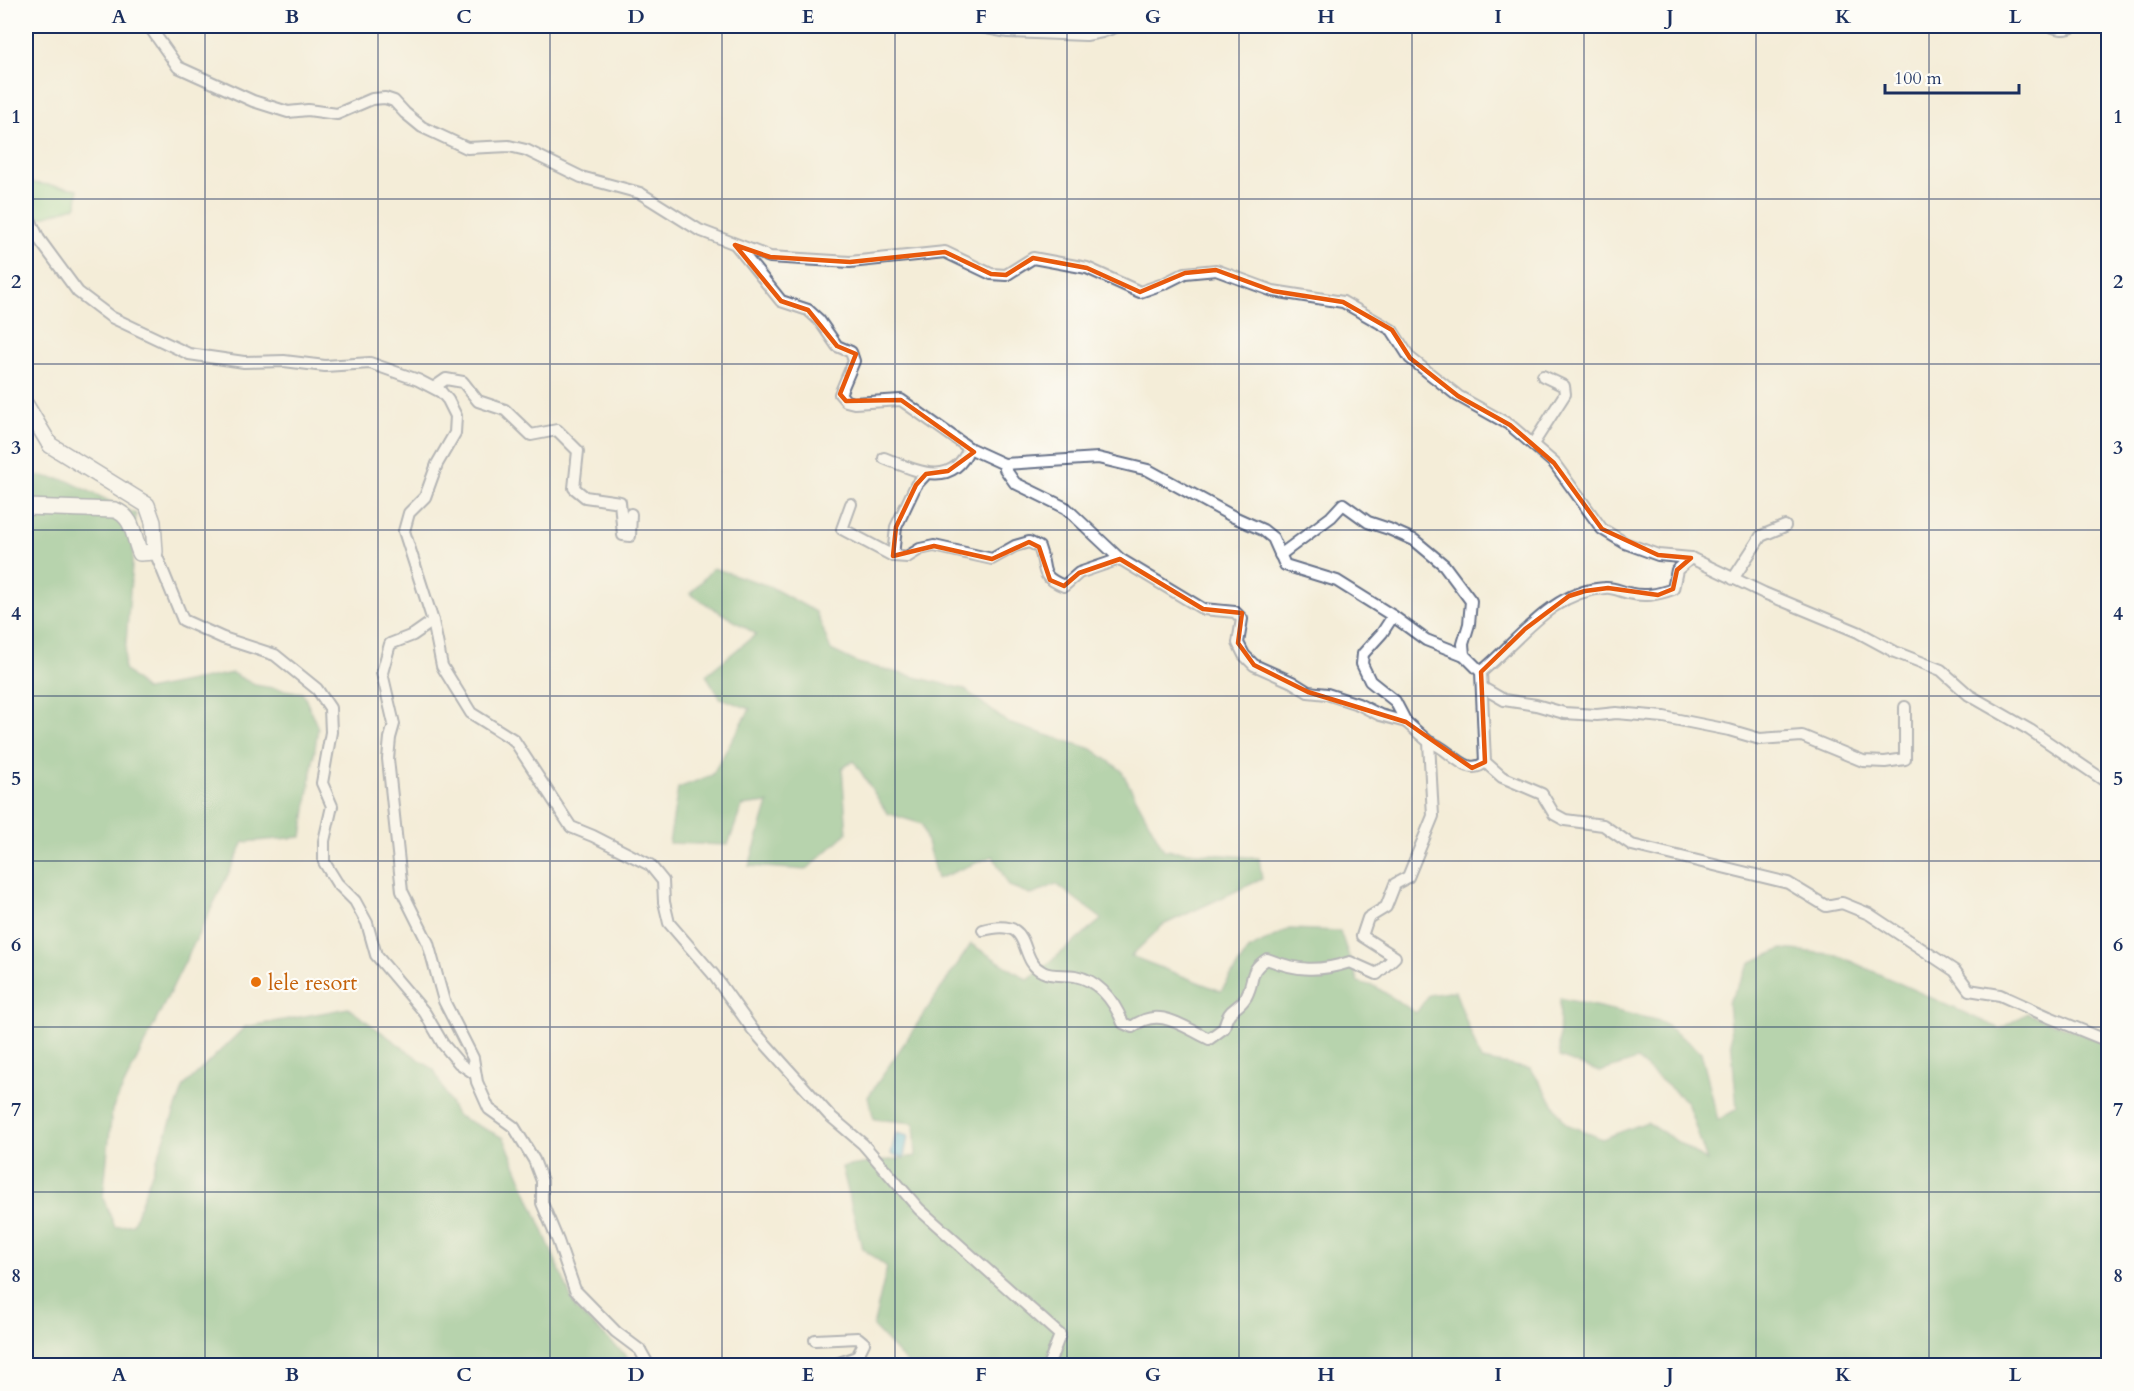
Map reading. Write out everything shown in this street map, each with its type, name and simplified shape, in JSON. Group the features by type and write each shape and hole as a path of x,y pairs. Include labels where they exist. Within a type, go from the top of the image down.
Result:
{"street":[{"path":"148,26 178,67 253,101 288,112 308,110 337,114 372,99 385,98 394,101 422,127 467,148 509,146 526,150 581,177 640,193 699,230 770,257 850,262 945,252 991,274 1006,275 1033,258 1087,268 1140,292 1185,273 1216,270 1273,291 1343,302 1392,330 1410,358 1458,396 1510,425 1554,462 1602,529 1625,543 1658,555 1691,558 1733,579 1941,670 1969,695 2030,730 2109,783"},
{"path":"976,26 1008,32 1086,34 1102,32 1119,26"},
{"path":"2050,26 2057,29 2069,29 2074,26"},
{"path":"26,211 39,239 78,292 111,317 189,354 244,362 284,361 325,366 370,363 410,377 441,392"},
{"path":"735,245 781,301 808,310 819,320 837,346 851,352 854,361 840,394 846,401 854,403 901,400 969,448 1004,464 1098,458 1148,470 1234,518 1263,530 1273,538 1285,565 1337,581 1426,640 1464,655 1481,672 1485,762 1502,777 1542,794 1554,814 1565,820 1603,825 1632,845 1788,883 1826,906 1842,903 1869,914 1955,971 1969,990 2000,995 2059,1022 2109,1041"},
{"path":"1533,444 1564,394 1564,386 1543,376"},
{"path":"632,514 630,536 622,535 620,502 585,496 574,488 578,451 557,430 531,435 505,410 478,401 464,382 446,379 436,386 448,400 456,416 455,433 437,464 425,497 409,513 405,531 433,621 442,666 471,713 514,740 571,827 650,865 663,881 664,902 669,923 713,974 753,1030 829,1115 863,1144 919,1209 1060,1335 1048,1365"},
{"path":"26,405 50,445 147,506 153,522 155,552 183,620 223,638 275,656 316,689 330,708 331,732 322,783 332,806 324,841 324,862 337,882 355,901 367,923 376,955 425,1013 443,1044 459,1063 475,1074"},
{"path":"884,458 926,474 948,471 964,459 969,448"},
{"path":"1004,464 1015,483 1066,508 1119,559 1203,609 1235,612 1242,619 1238,643 1244,655 1254,665 1308,692 1327,694 1359,704 1380,715 1406,722"},
{"path":"893,556 896,528 916,484 926,474"},
{"path":"851,504 842,529 893,556 907,556 920,549 934,546 992,559 1015,546 1029,542 1039,547 1043,569 1050,580 1064,586 1079,573 1119,559"},
{"path":"1280,555 1331,517 1342,504 1368,522 1414,540 1443,566 1471,601 1469,624 1463,644 1464,655"},
{"path":"26,507 90,508 120,512 133,528 140,553 155,552"},
{"path":"1733,579 1761,536 1785,526"},
{"path":"1481,672 1513,644 1524,629 1569,596 1584,591 1608,588 1637,596 1658,595 1673,590 1677,570 1691,558"},
{"path":"1393,616 1382,633 1363,654 1362,664 1370,681 1395,700 1406,722 1429,742 1438,744 1462,764 1472,768 1485,762"},
{"path":"433,621 413,635 390,644 382,674 394,724 388,759 402,891 428,943 444,1001 473,1058 475,1074 489,1109 514,1127 534,1160 542,1181 542,1203 575,1290 616,1332 640,1350 649,1365"},
{"path":"1483,688 1504,700 1536,705 1564,713 1597,715 1616,712 1664,717 1729,730 1760,739 1802,736 1863,761 1885,762 1905,759 1905,707"},
{"path":"390,738 404,733"},
{"path":"983,930 1000,925 1014,930 1023,939 1034,966 1045,973 1077,976 1104,990 1116,1006 1124,1023 1132,1027 1143,1018 1166,1019 1177,1022 1209,1039 1224,1028 1227,1015 1246,997 1256,966 1267,959 1289,968 1308,969 1331,968 1350,962 1377,974 1395,957 1362,936 1368,918 1386,907 1395,884 1408,877 1433,816 1429,742"},
{"path":"815,1340 858,1338 864,1343 857,1357 830,1365"}],"highlighted area":[{"path":"735,245 770,257 850,262 945,252 991,274 1006,275 1033,258 1087,268 1140,292 1185,273 1216,270 1273,291 1343,302 1392,330 1410,358 1458,396 1510,425 1554,463 1602,529 1658,555 1691,558 1677,570 1673,589 1658,595 1608,588 1585,591 1569,596 1525,629 1481,672 1485,762 1472,768 1406,722 1308,692 1254,665 1238,643 1242,613 1203,609 1120,559 1079,573 1064,586 1050,580 1039,547 1029,542 992,559 934,546 893,556 896,527 916,485 926,474 948,471 974,452 901,400 846,401 840,394 856,354 837,346 808,310 781,301"}],"green space":[{"path":"26,182 78,189 77,206 37,219 26,199"},
{"path":"26,474 66,480 136,514 124,669 146,690 232,673 255,685 303,693 318,728 302,837 244,842 112,1110 103,1198 115,1227 133,1224 184,1086 245,1027 348,1008 434,1070 456,1115 504,1138 576,1309 636,1365 26,1366"},
{"path":"713,568 769,586 816,612 831,650 858,663 964,689 1008,723 1092,749 1121,770 1164,850 1259,858 1262,879 1163,925 1131,956 1221,991 1249,949 1289,929 1340,931 1358,982 1376,987 1416,1013 1429,995 1455,991 1481,1060 1531,1069 1566,1124 1602,1139 1647,1122 1707,1161 1687,1102 1637,1060 1600,1072 1559,1057 1560,998 1660,1021 1701,1052 1718,1120 1737,1109 1728,1003 1751,962 1783,949 1837,955 2000,1029 2027,1013 2108,1044 2108,1365 909,1365 873,1327 887,1267 862,1248 842,1167 916,1156 914,1123 874,1119 868,1097 971,944 1028,980 1102,919 1056,884 1032,895 1009,886 993,856 937,879 922,824 887,813 854,761 842,768 847,833 806,870 749,866 768,803 742,806 728,845 669,843 678,788 712,775 750,709 720,698 706,675 756,634 690,594"}],"water":[{"path":"896,1133 908,1136 904,1157 891,1154"}],"place":[{"name":"lele resort","path":"256,982"}]}
